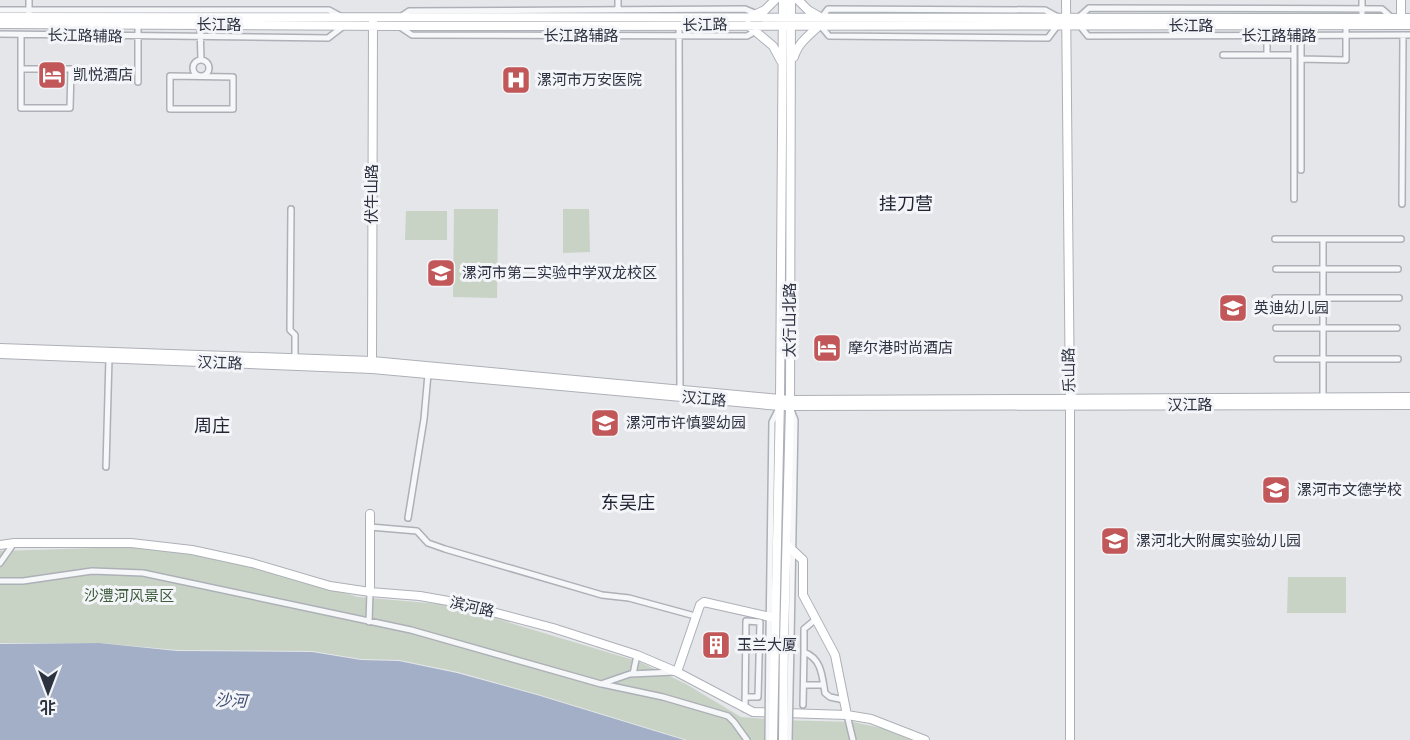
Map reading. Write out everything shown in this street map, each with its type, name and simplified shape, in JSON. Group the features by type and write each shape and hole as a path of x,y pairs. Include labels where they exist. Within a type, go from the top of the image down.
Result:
{"street":[{"path":"29,0 30,36"},
{"path":"618,0 618,10"},
{"path":"775,0 761,19 748,21 755,31 773,46 782,63"},
{"name":"太行山北路","path":"780,640 789,548 792,64 783,0"},
{"name":"太行山北路","path":"780,640 772,617 780,403 782,63 791,0"},
{"path":"792,64 796,49 820,21 798,0"},
{"name":"乐山路","path":"1066,0 1062,26 1070,401 1070,740"},
{"path":"1267,0 1267,55"},
{"path":"1362,0 1362,13"},
{"path":"1401,0 1407,21"},
{"path":"0,9 29,17"},
{"name":"长江路辅路","path":"745,9 761,19 755,31 747,36 412,35 398,22 409,11 745,9"},
{"name":"长江路","path":"820,21 1080,26 1362,13 1407,21"},
{"name":"长江路","path":"0,17 344,22 748,21"},
{"name":"长江路","path":"0,24 29,17 138,25 344,22"},
{"name":"长江路","path":"398,22 679,26 761,19 820,21 1062,17 1267,17 1302,26 1346,26 1407,21"},
{"name":"长江路辅路","path":"0,34 328,38 344,22"},
{"name":"伏牛山路","path":"372,365 373,22"},
{"path":"138,25 138,82"},
{"path":"200,25 201,60"},
{"path":"679,26 680,390"},
{"name":"长江路辅路","path":"1080,26 1088,36 1407,35"},
{"path":"1301,170 1302,26"},
{"path":"1302,59 1346,60 1346,26"},
{"path":"21,35 21,69 21,108 70,108 71,69 21,69"},
{"path":"1402,204 1407,35"},
{"path":"1294,36 1294,199"},
{"path":"1223,55 1294,55"},
{"path":"201,60 196,62 193,69 195,73 202,76 233,76 233,109 170,109 170,76 202,76 208,72 209,66 201,60"},
{"path":"291,209 290,330 295,335 296,358"},
{"path":"1275,239 1401,239"},
{"path":"1323,239 1323,397"},
{"path":"1276,269 1398,269"},
{"path":"1275,298 1399,298"},
{"path":"1276,328 1397,328"},
{"name":"汉江路","path":"0,348 296,358 680,390 780,403"},
{"name":"汉江路","path":"0,354 372,365 428,374 780,403 1410,397"},
{"path":"106,467 110,358"},
{"path":"1276,359 1398,359"},
{"path":"408,518 424,419 428,374"},
{"name":"汉江路","path":"1070,401 1410,405"},
{"path":"369,622 370,514"},
{"path":"370,527 417,531 428,543 445,549 602,595 629,598 695,616"},
{"path":"0,563 14,543"},
{"name":"滨河路","path":"0,545 131,543 192,550 252,563 330,586 454,602 553,628 637,655 677,672 745,709 764,714 847,715 871,719 925,740"},
{"path":"789,548 803,560 803,595 835,655 853,740"},
{"path":"0,581 23,581 92,571 143,573 411,630 601,684 728,716 747,740"},
{"path":"601,684 633,674 677,672 695,616 704,602 772,617"},
{"path":"803,705 804,629 816,619"},
{"path":"745,698 758,698 759,622 746,621 745,698 745,709"},
{"path":"771,740 780,640"},
{"path":"780,640 783,740"},
{"path":"780,640 789,740"},
{"path":"804,652 815,657 825,693 830,697 844,700"},
{"path":"633,674 637,655"},
{"path":"804,684 823,685"}],"green space":[{"path":"454,209 498,209 497,298 453,297"},
{"path":"563,209 589,209 590,252 563,253"},
{"path":"406,211 447,211 447,240 405,240"},
{"name":"沙澧河风景区","path":"128,547 238,562 358,597 440,604 474,612 640,662 686,684 741,717 853,722 886,729 913,740 687,740 458,672 399,660 361,659 312,651 177,650 100,643 0,643 0,551"},
{"path":"1288,577 1346,577 1346,613 1287,613"}],"water":[{"name":"沙河","path":"99,643 177,651 312,652 361,660 399,661 457,673 537,695 684,740 0,740 0,644"}],"place":[{"name":"凯悦酒店","path":"52,75"},
{"name":"漯河市万安医院","path":"516,80"},
{"name":"漯河市第二实验中学双龙校区","path":"441,273"},
{"name":"英迪幼儿园","path":"1233,308"},
{"name":"摩尔港时尚酒店","path":"827,348"},
{"name":"漯河市许慎婴幼园","path":"605,423"},
{"name":"漯河市文德学校","path":"1276,490"},
{"name":"漯河北大附属实验幼儿园","path":"1115,541"},
{"name":"玉兰大厦","path":"716,645"}],"district":[{"name":"挂刀营","path":"906,204"},
{"name":"周庄","path":"212,426"},
{"name":"东吴庄","path":"628,503"}]}
